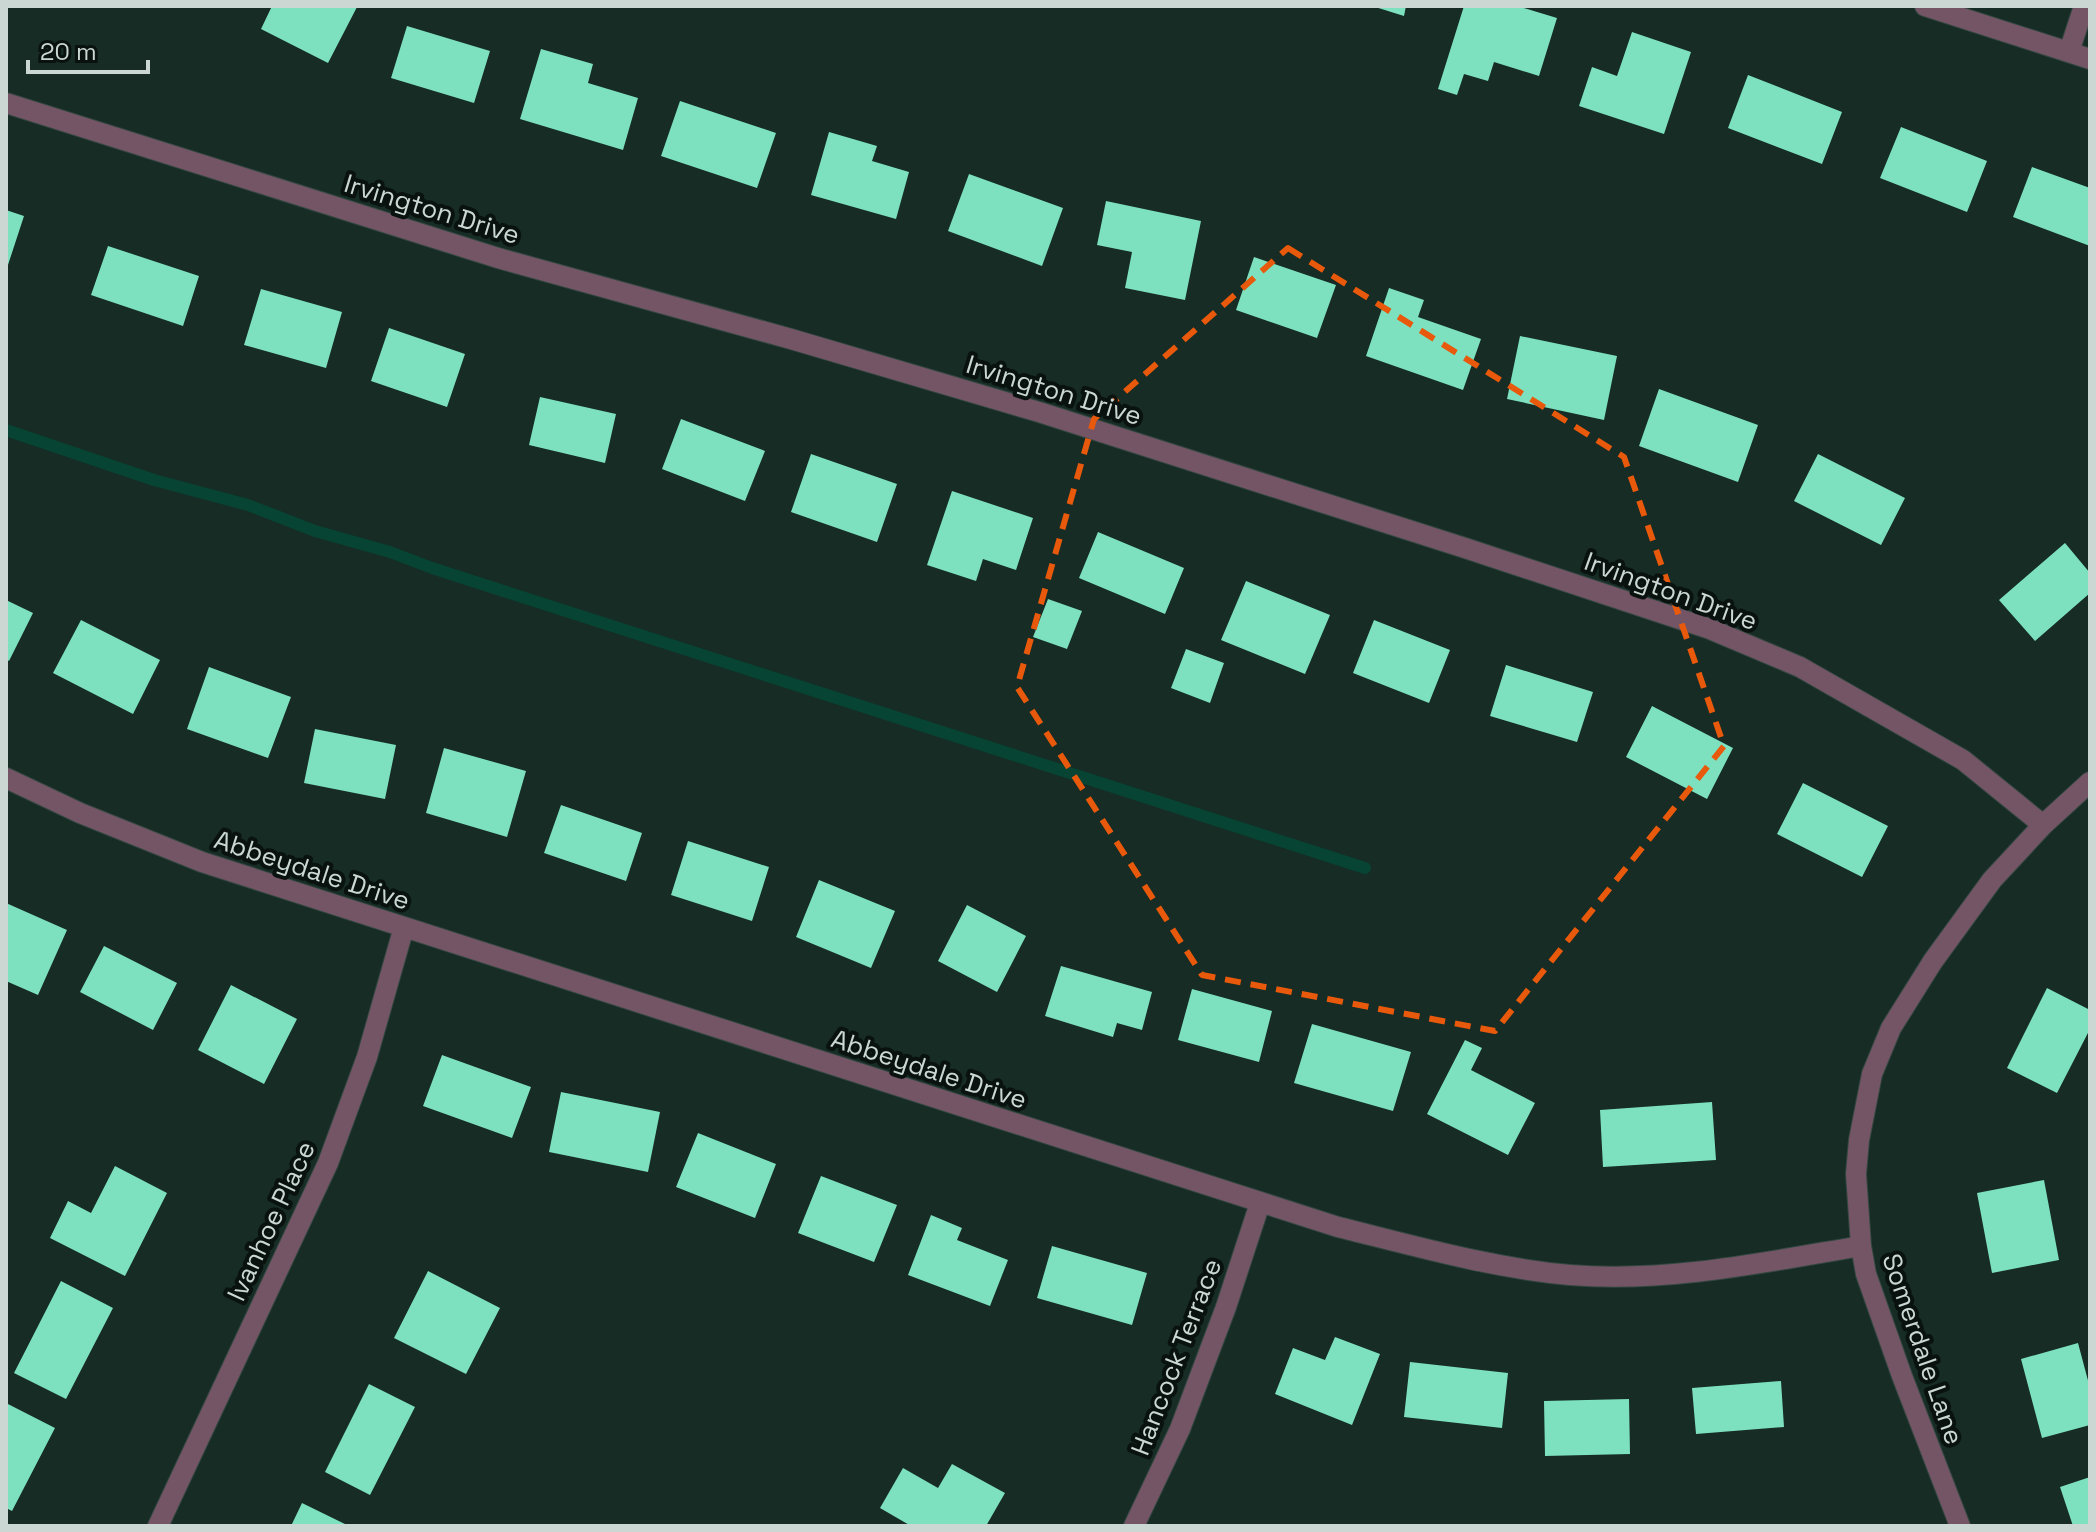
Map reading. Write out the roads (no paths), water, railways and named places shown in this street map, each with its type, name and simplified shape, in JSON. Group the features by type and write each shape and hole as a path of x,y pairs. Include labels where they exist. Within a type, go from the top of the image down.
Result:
{"street":[{"path":"1925,6 2090,59"},
{"path":"2069,52 2084,6"},
{"name":"Irvington Drive","path":"6,103 498,258 1039,412 1710,629 1800,667 1963,760 2043,825"},
{"name":"Abbeydale Drive","path":"6,778 80,813 202,862 1338,1227 1481,1263 1572,1275 1708,1271 1861,1246"},
{"name":"Somerdale Lane","path":"1960,1526 1866,1274 1856,1174 1859,1140 1872,1074 1886,1040 1933,961 1992,880 2043,825 2090,782"},
{"name":"Ivanhoe Place","path":"158,1526 328,1163 367,1057 404,927"},
{"name":"Hancock Terrace","path":"1134,1526 1180,1429 1226,1307 1260,1203"}],"waterway":[{"path":"6,430 154,480 248,505 315,531 390,552 1365,868"}]}
